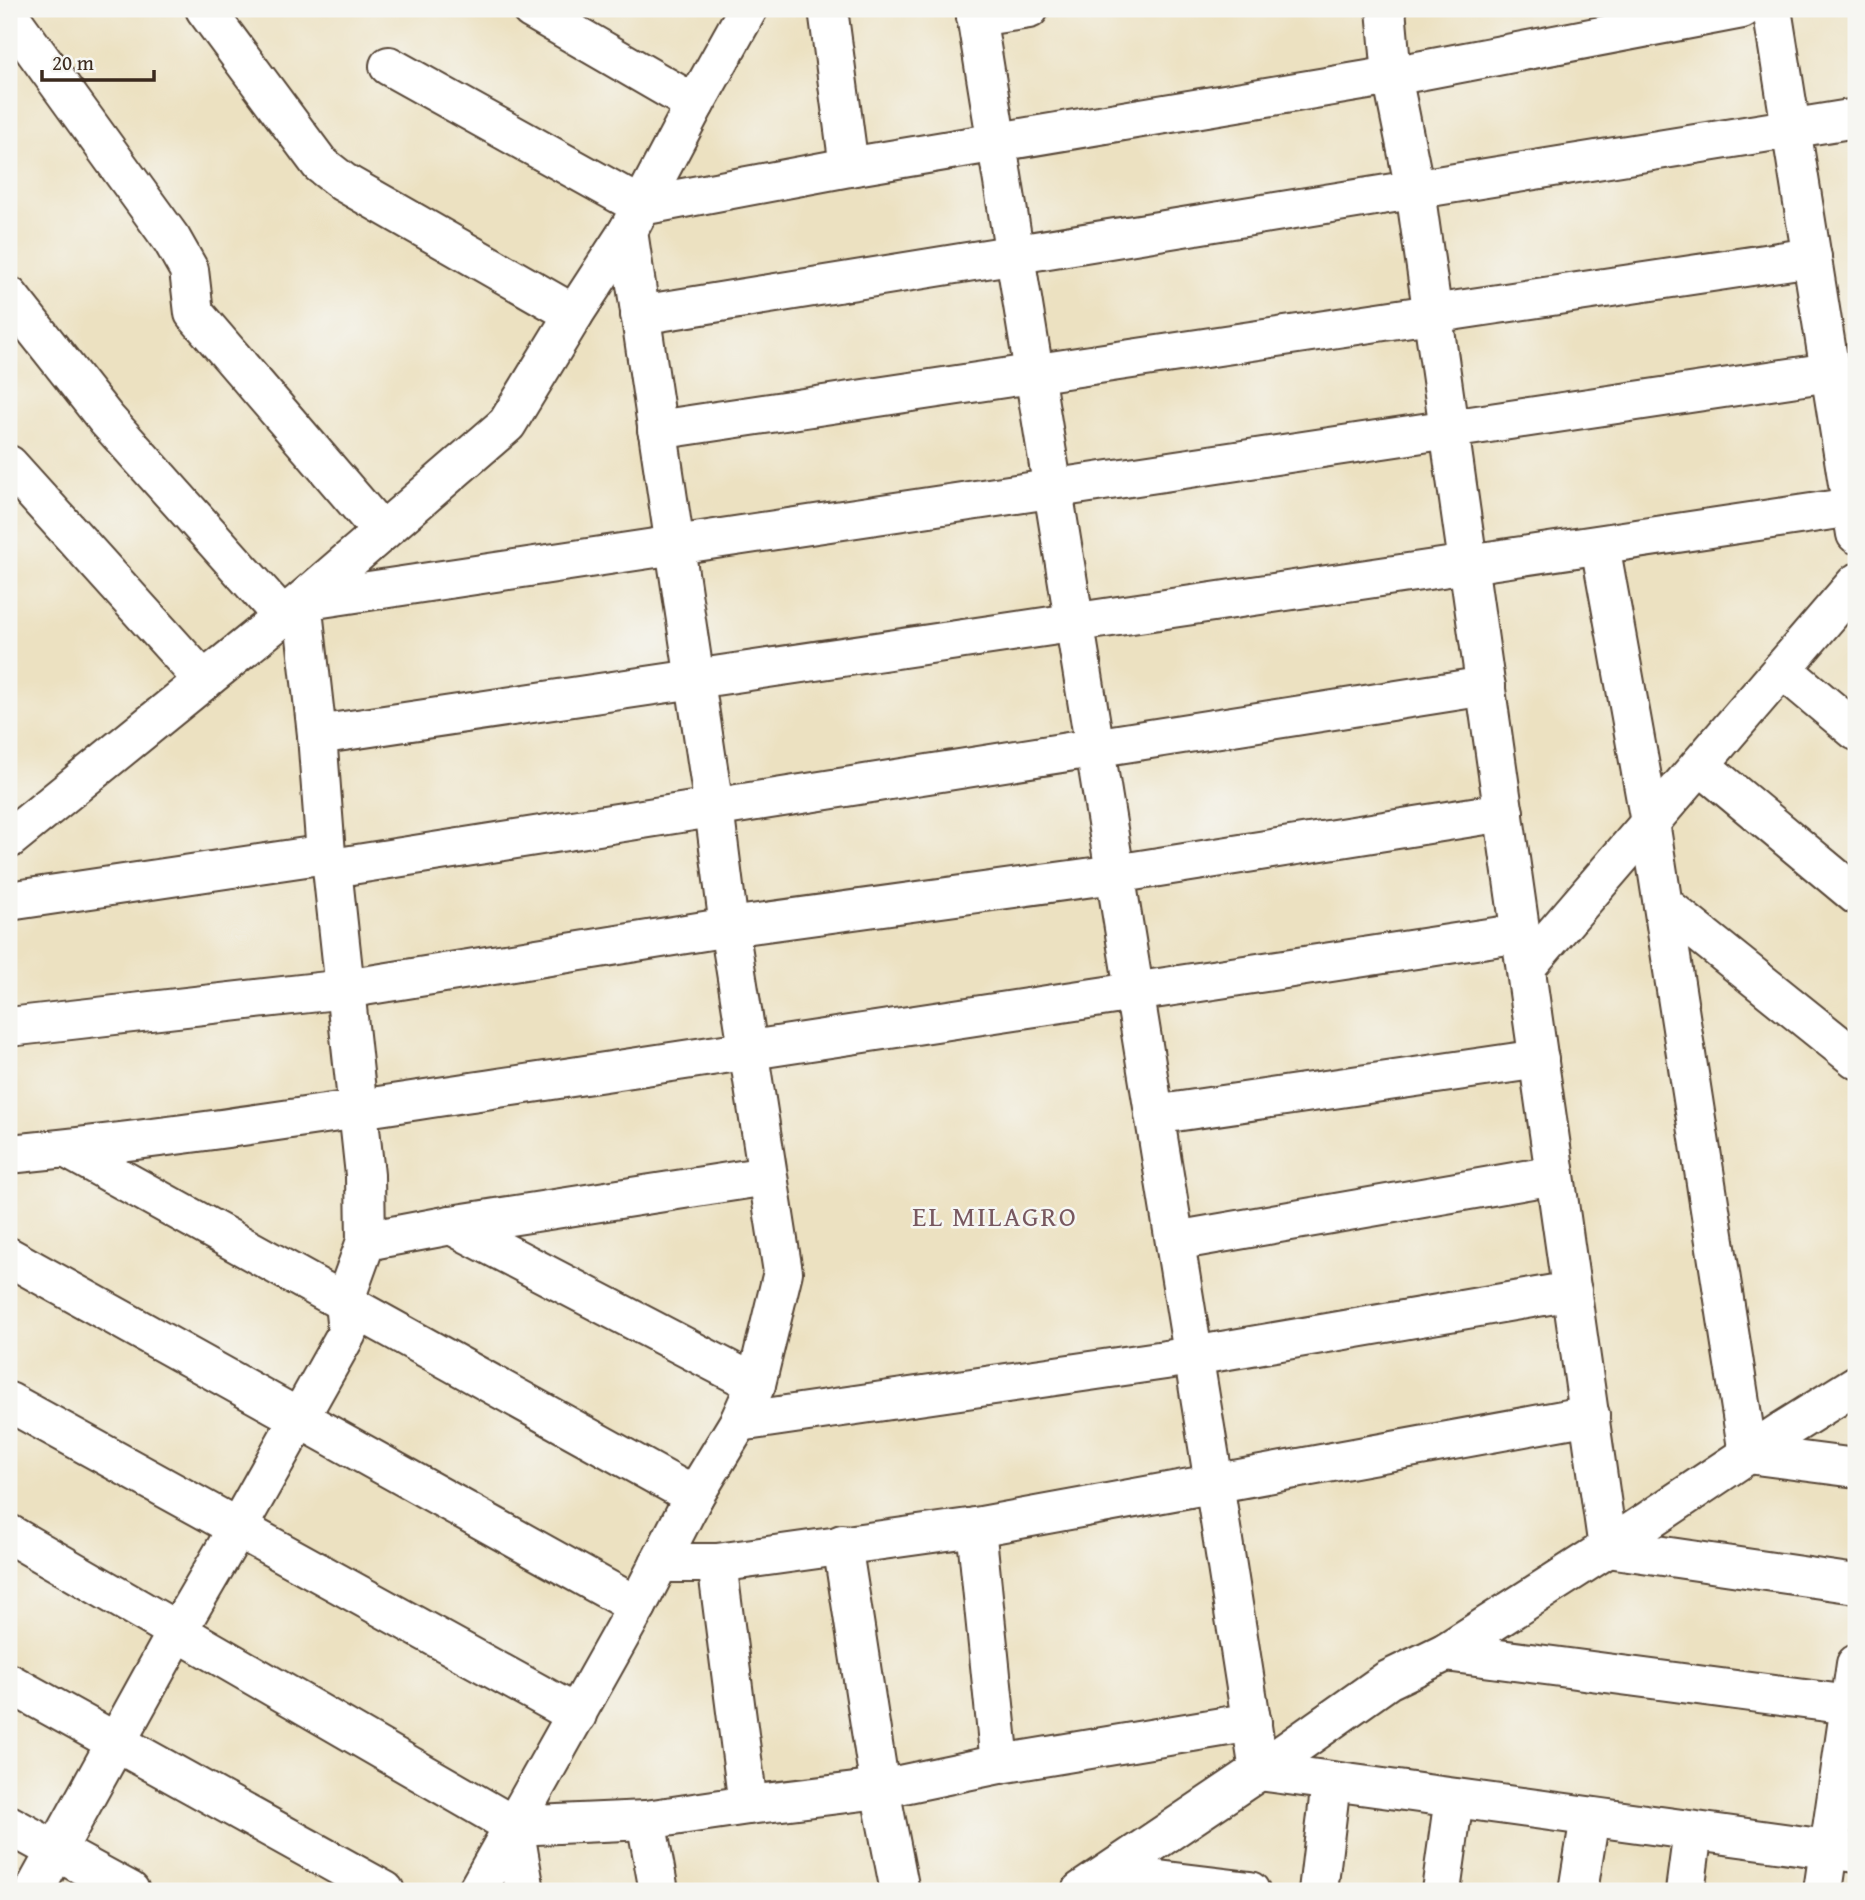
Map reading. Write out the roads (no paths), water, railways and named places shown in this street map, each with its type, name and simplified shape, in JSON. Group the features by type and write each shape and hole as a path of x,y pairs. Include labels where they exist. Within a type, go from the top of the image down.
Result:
{"street":[{"path":"205,9 320,164 343,182 574,314"},
{"path":"531,9 695,104"},
{"path":"9,839 293,609 508,424 634,219 748,9"},
{"path":"828,9 849,167"},
{"path":"1029,9 976,13 1259,1772"},
{"path":"1386,9 1392,76 1415,190 1608,1548"},
{"path":"389,66 634,219 849,167 1392,76 1742,9"},
{"path":"317,734 1600,545 1854,521 1772,9"},
{"path":"9,15 173,240 188,270 194,313 382,532"},
{"path":"640,314 1856,118"},
{"path":"477,1891 638,1606 694,1496 739,1422 756,1384 783,1272 729,927 714,808 640,314 634,219"},
{"path":"657,430 1812,257"},
{"path":"9,296 106,419 293,609 317,734 365,1175 366,1241 344,1302 347,1333 34,1891"},
{"path":"293,609 675,545 1830,372"},
{"path":"9,466 204,681"},
{"path":"1600,545 1650,822 1748,1454"},
{"path":"9,1154 67,1149 358,1109 748,1052 1134,991 1523,950 1650,822 1856,583"},
{"path":"1782,669 1856,731"},
{"path":"9,901 329,861 714,808 1486,686"},
{"path":"1700,765 1856,895"},
{"path":"9,1027 345,989 729,927 1115,874 1504,813"},
{"path":"1663,904 1856,1059"},
{"path":"1154,1115 1539,1059"},
{"path":"67,1149 694,1496"},
{"path":"1175,1241 1555,1175"},
{"path":"366,1241 451,1225 767,1176"},
{"path":"451,1225 756,1384"},
{"path":"9,1257 638,1606"},
{"path":"739,1422 1193,1356 1572,1291"},
{"path":"1095,1882 1259,1772 1388,1680 1446,1652 1856,1385"},
{"path":"9,1402 577,1715"},
{"path":"659,1563 717,1563 976,1527 1590,1415"},
{"path":"1748,1454 1856,1468"},
{"path":"976,1527 1000,1764"},
{"path":"9,1534 514,1826 646,1820 880,1789 1000,1764 1252,1722"},
{"path":"842,1544 880,1789 900,1891"},
{"path":"1608,1548 1856,1584"},
{"path":"717,1563 748,1805"},
{"path":"1446,1652 1850,1705"},
{"path":"1823,1891 1843,1851 1850,1705 1856,1664"},
{"path":"9,1683 386,1891"},
{"path":"1259,1772 1843,1851"},
{"path":"1318,1891 1331,1782"},
{"path":"1441,1891 1454,1798"},
{"path":"1578,1891 1590,1817"},
{"path":"646,1820 659,1891"},
{"path":"9,1825 130,1891"},
{"path":"514,1826 525,1891"},
{"path":"1685,1891 1693,1831"},
{"path":"1095,1882 1250,1891"}],"district":[{"name":"EL MILAGRO","path":"995,1215"}]}
